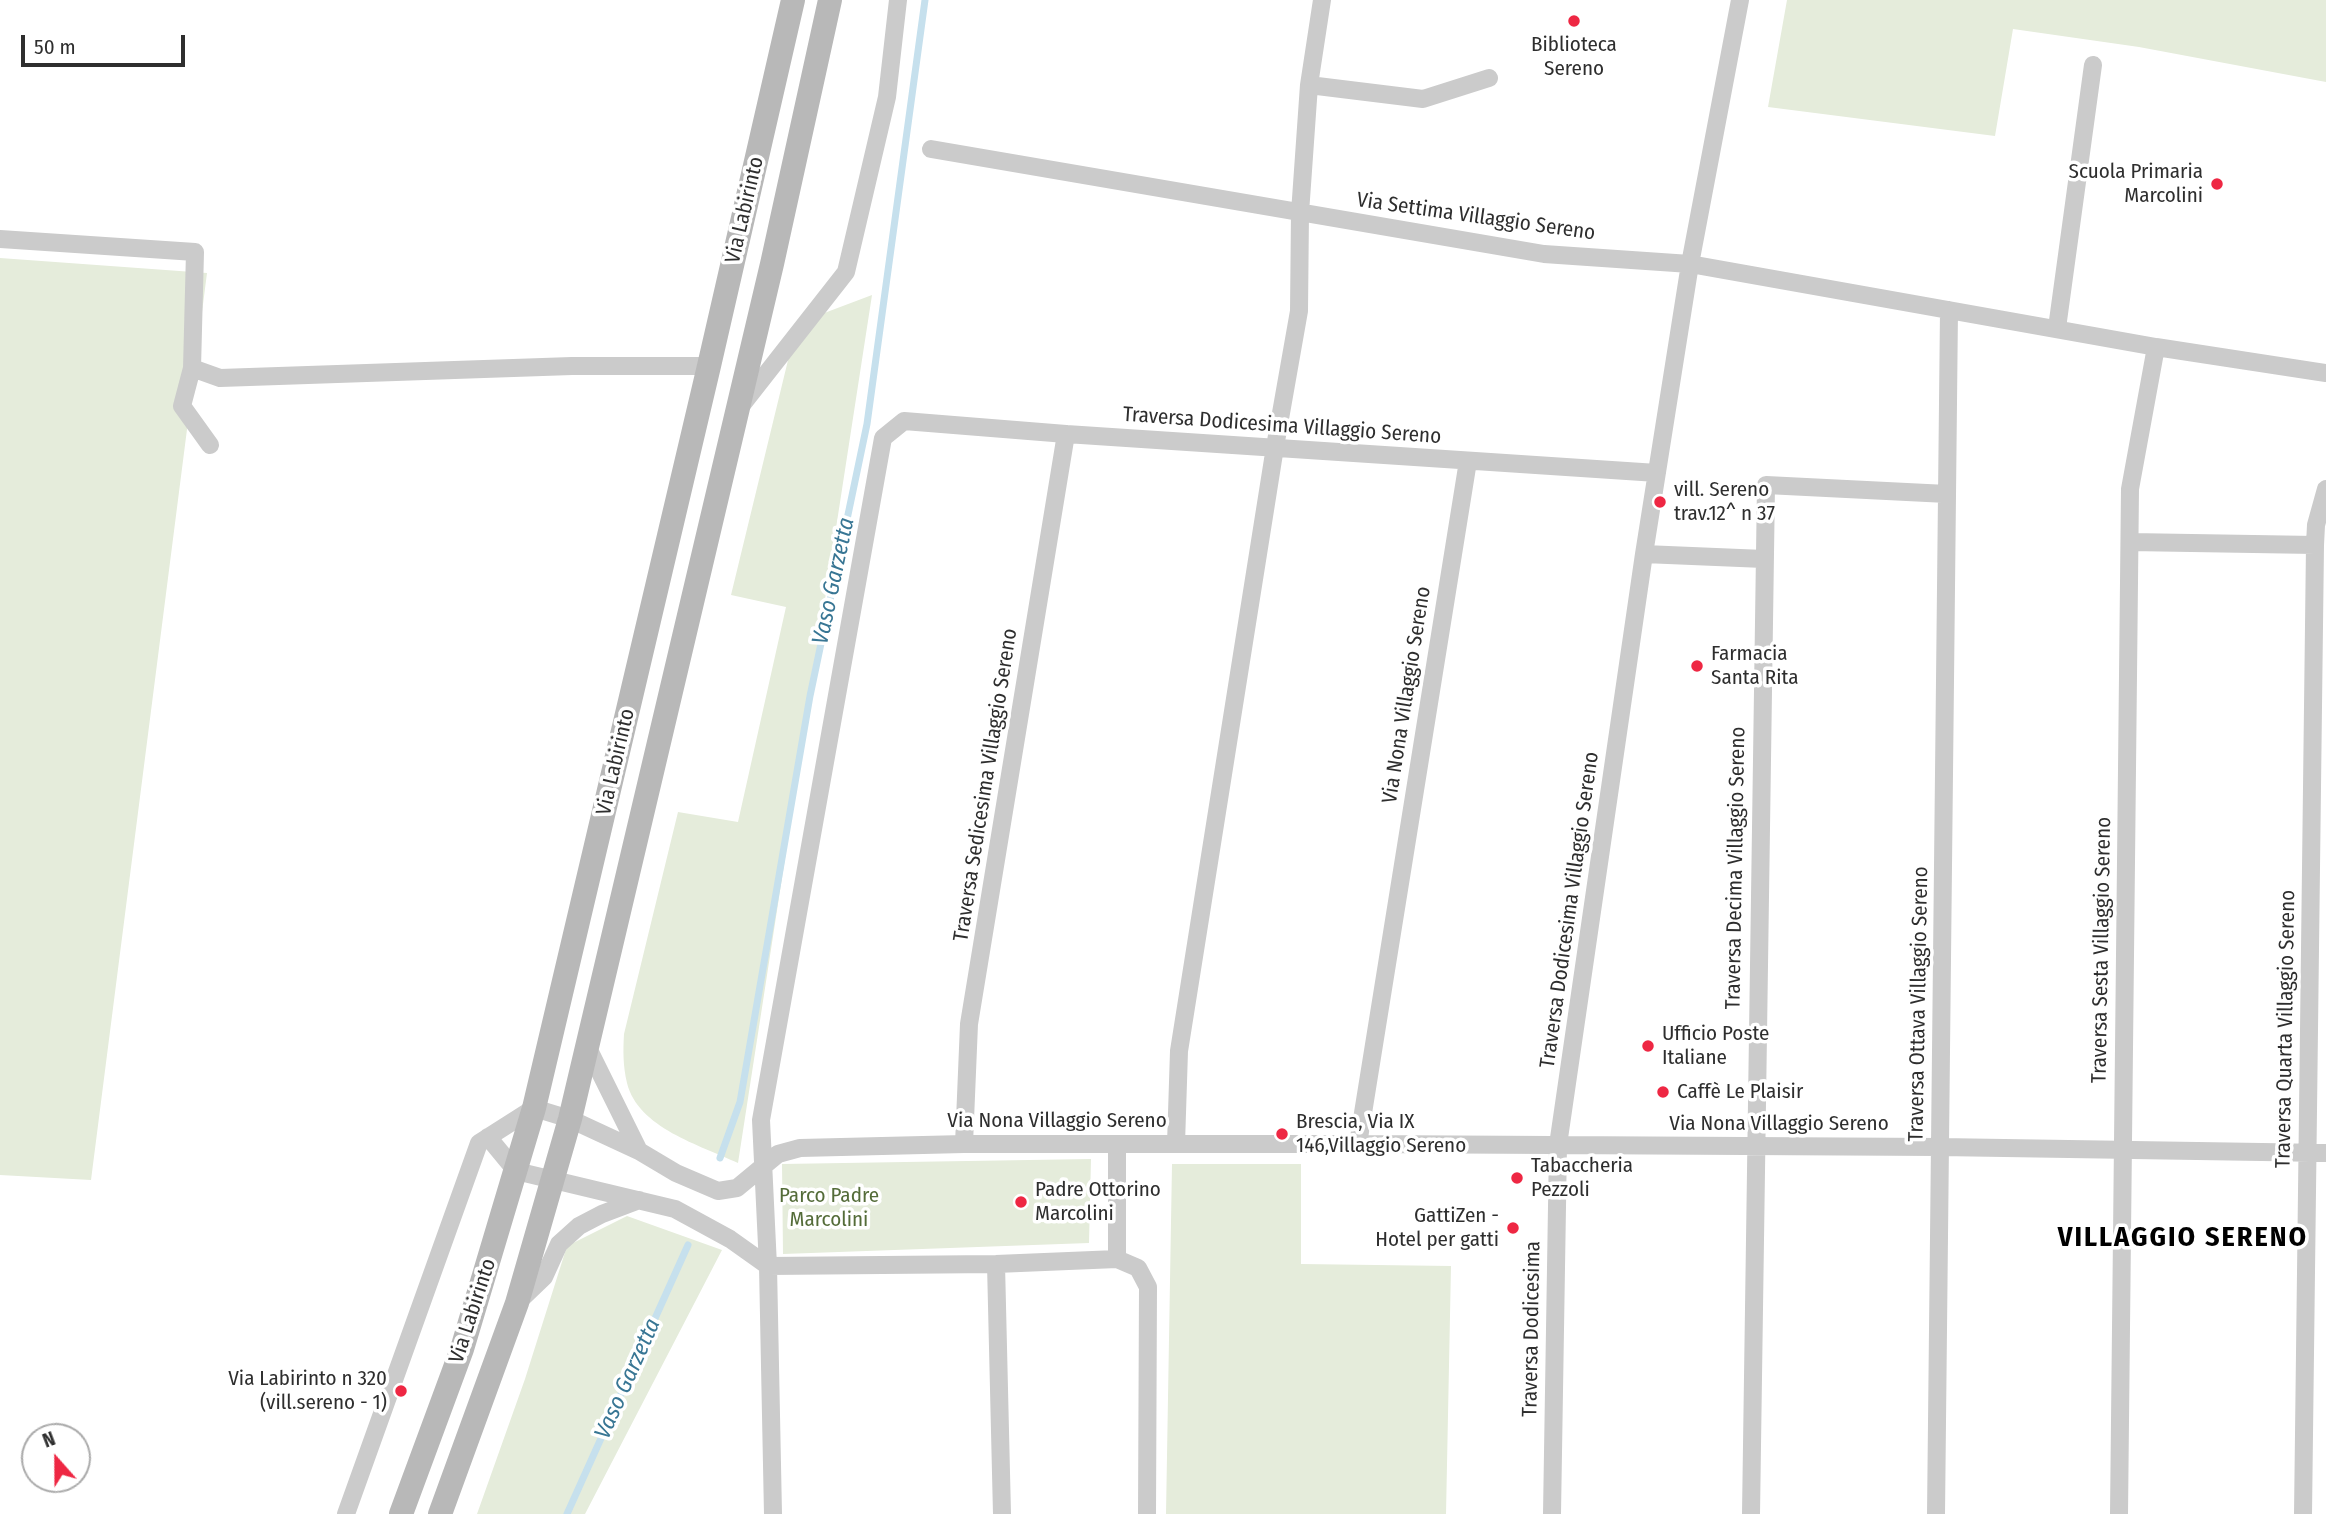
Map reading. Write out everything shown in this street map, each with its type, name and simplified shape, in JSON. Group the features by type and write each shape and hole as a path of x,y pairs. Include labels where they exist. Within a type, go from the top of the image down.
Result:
{"street":[{"name":"Via Labirinto","path":"401,1514 462,1349 534,1108 793,0"},
{"name":"Via Labirinto","path":"440,1514 517,1303 570,1119 737,412 830,0"},
{"path":"737,412 846,272 887,97 898,0"},
{"path":"1176,1144 1179,1051 1299,311 1300,214 1309,85 1322,0"},
{"name":"Traversa Dodicesima Villaggio Sereno","path":"1558,1145 1644,554 1690,264 1740,0"},
{"path":"2057,328 2093,65"},
{"path":"1309,85 1423,99 1489,78"},
{"name":"Via Settima Villaggio Sereno","path":"931,149 1544,254 1690,264 2156,347 2326,373"},
{"path":"0,239 195,252 192,368 182,406 210,444"},
{"name":"Traversa Ottava Villaggio Sereno","path":"1936,1514 1949,310"},
{"name":"Traversa Sesta Villaggio Sereno","path":"2119,1514 2130,489 2156,347"},
{"path":"192,368 220,379 572,366 709,366"},
{"name":"Traversa Dodicesima Villaggio Sereno","path":"762,1167 761,1120 883,438 904,421 1657,473"},
{"name":"Traversa Sedicesima Villaggio Sereno","path":"964,1143 969,1024 1066,434"},
{"name":"Via Nona Villaggio Sereno","path":"1358,1144 1468,461"},
{"name":"Traversa Decima Villaggio Sereno","path":"1751,1514 1766,485 1947,494"},
{"name":"Traversa Quarta Villaggio Sereno","path":"2303,1514 2315,545 2316,524 2326,489"},
{"path":"2130,542 2315,545"},
{"path":"1644,554 1764,558"},
{"path":"587,1046 639,1151"},
{"path":"346,1514 479,1143 534,1108"},
{"name":"Via Nona Villaggio Sereno","path":"534,1108 570,1119 639,1151 676,1173 718,1191 737,1188 778,1154 800,1148 964,1143 1940,1147 2326,1153"},
{"path":"488,1137 516,1171 676,1209 730,1239 768,1266 996,1264 1117,1259 1138,1268 1148,1287 1147,1514"},
{"path":"1117,1145 1117,1259"},
{"name":"Traversa Dodicesima","path":"1552,1514 1558,1145"},
{"path":"762,1167 768,1266 773,1514"},
{"path":"517,1303 544,1277 559,1244 579,1226 601,1214 639,1200"},
{"path":"996,1264 1002,1514"}],"green space":[{"path":"1787,0 2326,0 2326,82 2139,47 2013,29 1995,136 1768,107"},
{"path":"0,258 207,273 91,1180 0,1175"},
{"path":"872,295 738,1163 672,1133 644,1112 633,1099 627,1083 624,1034 678,812 738,822 786,607 731,595 790,352 819,315"},
{"name":"Parco Padre Marcolini","path":"1091,1159 1089,1243 783,1254 782,1164"},
{"path":"1172,1164 1301,1164 1301,1264 1451,1266 1446,1514 1166,1514"},
{"path":"627,1216 722,1250 585,1514 477,1514 525,1379 567,1246"}],"waterway":[{"name":"Vaso Garzetta","path":"720,1158 740,1102 810,696 867,424 925,0"},
{"name":"Vaso Garzetta","path":"567,1514 688,1245"}],"place":[{"name":"Biblioteca Sereno","path":"1574,21"},
{"name":"Scuola Primaria Marcolini","path":"2217,184"},
{"name":"vill. Sereno trav.12^ n 37","path":"1660,502"},
{"name":"Farmacia Santa Rita","path":"1697,666"},
{"name":"Ufficio Poste Italiane","path":"1648,1046"},
{"name":"Caffè Le Plaisir","path":"1663,1092"},
{"name":"Brescia, Via IX 146,Villaggio Sereno","path":"1282,1134"},
{"name":"Tabaccheria Pezzoli","path":"1517,1178"},
{"name":"Padre Ottorino Marcolini","path":"1021,1202"},
{"name":"GattiZen - Hotel per gatti","path":"1513,1228"},
{"name":"Via Labirinto n 320 (vill.sereno - 1)","path":"401,1391"}],"district":[{"name":"VILLAGGIO SERENO","path":"2183,1238"}]}
